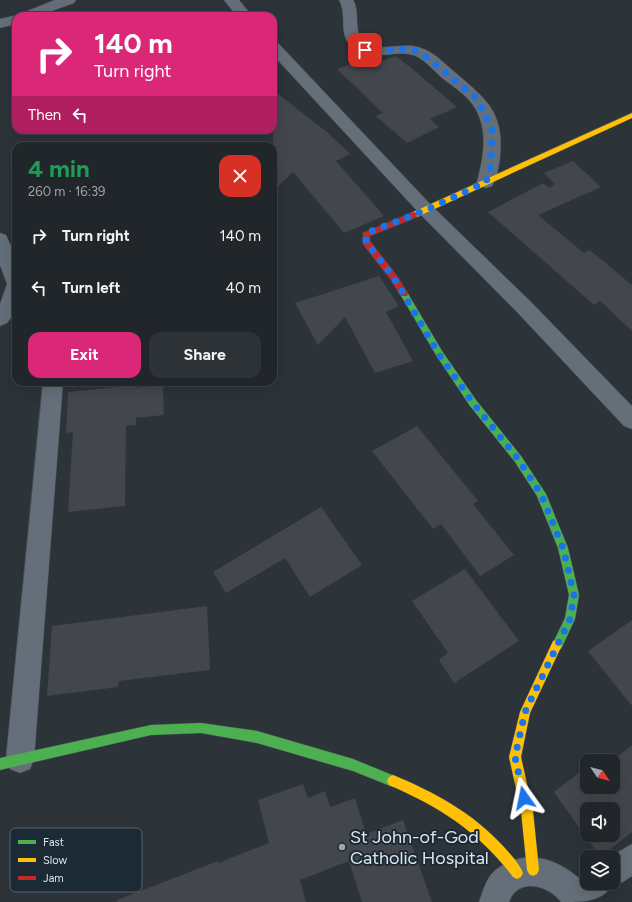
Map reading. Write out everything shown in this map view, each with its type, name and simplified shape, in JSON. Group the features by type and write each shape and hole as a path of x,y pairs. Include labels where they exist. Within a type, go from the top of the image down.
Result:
{"street":[{"path":"35,12 69,0"},
{"path":"231,0 242,12"},
{"path":"346,0 349,5 353,40 358,46 365,50 375,51 405,49 414,50 429,59 477,99 492,129 491,166 486,182"},
{"path":"0,24 12,20"},
{"path":"277,50 426,210 524,307 632,420"},
{"path":"525,872 527,812 515,757 525,712 570,619 574,595 563,548 541,494 518,459 473,403 438,353 394,278 366,242 366,235 372,231 426,210 632,115"},
{"path":"0,240 12,273"},
{"path":"0,318 12,300"},
{"path":"53,386 10,761 151,730 201,728 257,737 353,765 405,786 449,809 484,834 525,872"},
{"path":"620,867 632,859"},
{"path":"494,902 495,897 504,882 525,872 549,874 584,894"}],"building":[{"path":"396,56 457,107 430,119 439,127 407,143 376,116 383,113 337,69 370,57 376,63"},
{"path":"277,93 327,132 350,154 336,161 384,216 344,233 293,172 277,187 277,142 273,142 273,134 277,134"},
{"path":"573,161 601,187 538,215 584,253 590,250 632,285 632,331 600,301 594,305 488,212 543,183 549,188 555,184 544,173"},
{"path":"379,276 399,306 386,312 413,361 375,373 345,317 318,345 295,303"},
{"path":"126,386 136,386 136,388 163,386 164,415 136,418 136,425 126,426 125,506 68,512 73,432 66,433 68,392"},
{"path":"417,426 478,501 473,504 514,555 480,576 441,524 433,529 372,451"},
{"path":"321,507 362,565 310,597 285,558 226,593 213,572"},
{"path":"465,569 519,641 454,683 439,660 448,653 412,601"},
{"path":"207,606 210,670 119,681 118,687 47,696 52,626"},
{"path":"632,620 632,706 588,651"},
{"path":"632,745 632,832 620,841 620,802 580,802 580,829 554,792 580,772 580,794 620,794 620,755"},
{"name":"St John-of-God Catholic Hospital","path":"303,784 308,798 325,791 330,807 355,798 366,834 403,820 432,902 362,902 349,861 300,880 306,902 117,902 117,900 138,892 142,892 142,890 218,861 218,863 269,843 258,800"},
{"path":"589,842 619,842 609,850 595,850"}],"traffic: fast":[{"path":"404,294 439,353 473,403 518,459 541,494 563,548 574,595 570,619 557,645"},
{"path":"0,764 151,730 201,728 257,737 353,765 393,781"}],"traffic: slow":[{"path":"414,215 632,115"},
{"path":"533,870 527,811 515,757 525,712 557,645"},
{"path":"393,781 429,797 478,829 492,842 517,873"}],"traffic: jam":[{"path":"404,294 394,278 366,242 366,235 414,215"}],"place":[{"name":"St John-of-God Catholic Hospital","path":"342,847"}],"route":[{"path":"365,50 389,51 405,49 414,50 421,53 477,99 488,118 492,129 493,147 491,166 486,182 426,210 372,231 366,235 366,242 384,263 409,301 438,353 473,403 518,459 541,494 563,548 574,595 570,619 525,712 515,757 524,798"}]}
